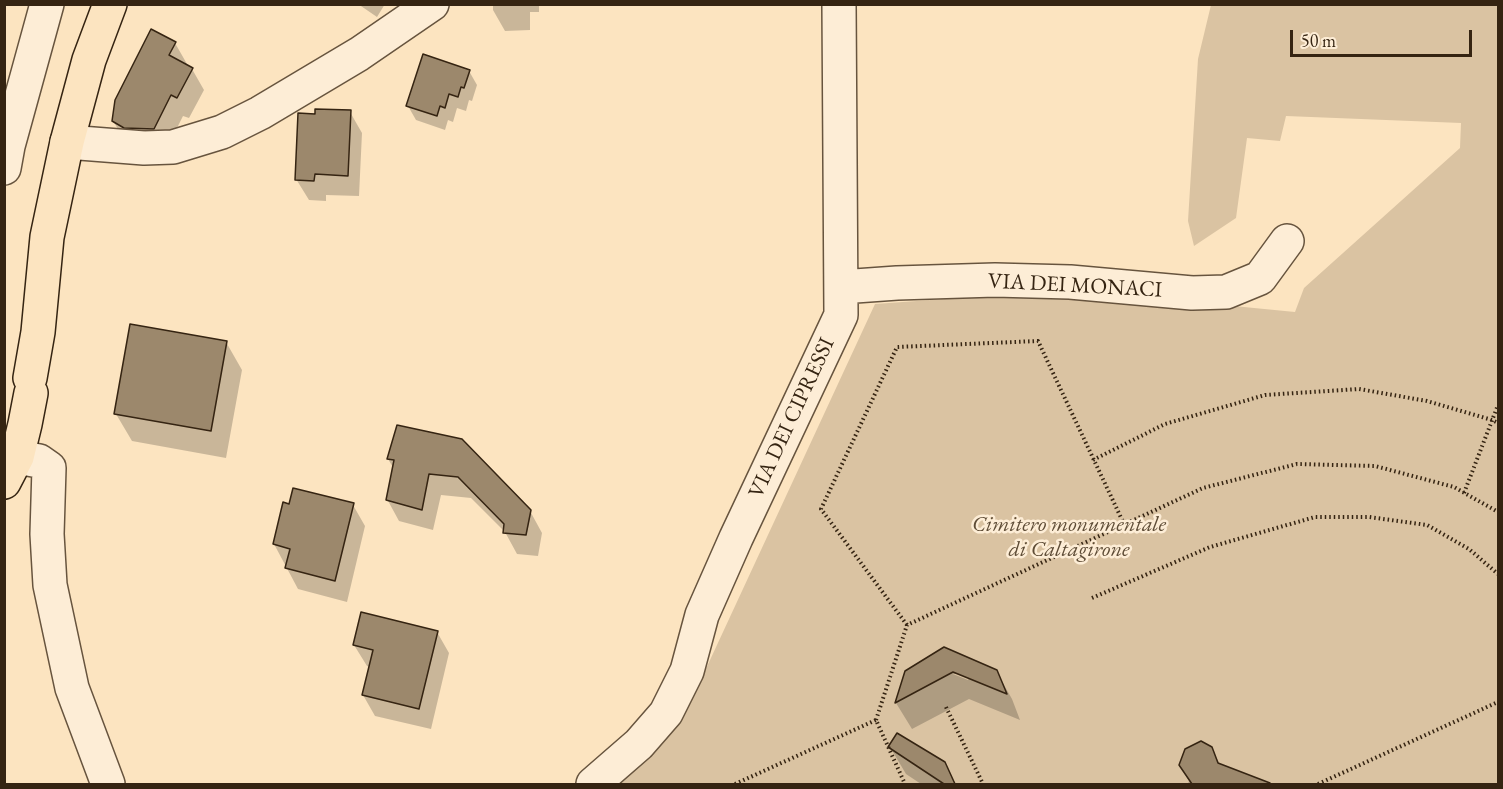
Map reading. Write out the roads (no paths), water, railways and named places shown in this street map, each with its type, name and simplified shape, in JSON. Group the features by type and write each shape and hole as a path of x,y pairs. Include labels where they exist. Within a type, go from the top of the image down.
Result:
{"main road":[{"path":"11,469 25,424 16,382 38,332 47,237 67,142 89,60 110,4"}],"street":[{"path":"4,168 47,4"},
{"path":"67,142 144,148 172,147 222,132 260,113 359,54 432,4"},
{"name":"VIA DEI CIPRESSI","path":"593,784 639,744 666,713 687,671 702,615 841,315 839,4"},
{"name":"VIA DEI MONACI","path":"841,287 995,280 1070,282 1192,293 1226,292 1260,278 1287,241"},
{"path":"11,469 39,461 49,468 47,534 50,585 72,688 108,784"}],"park label":[{"name":"Cimitero monumentale di Caltagirone","path":"1069,538"}]}
